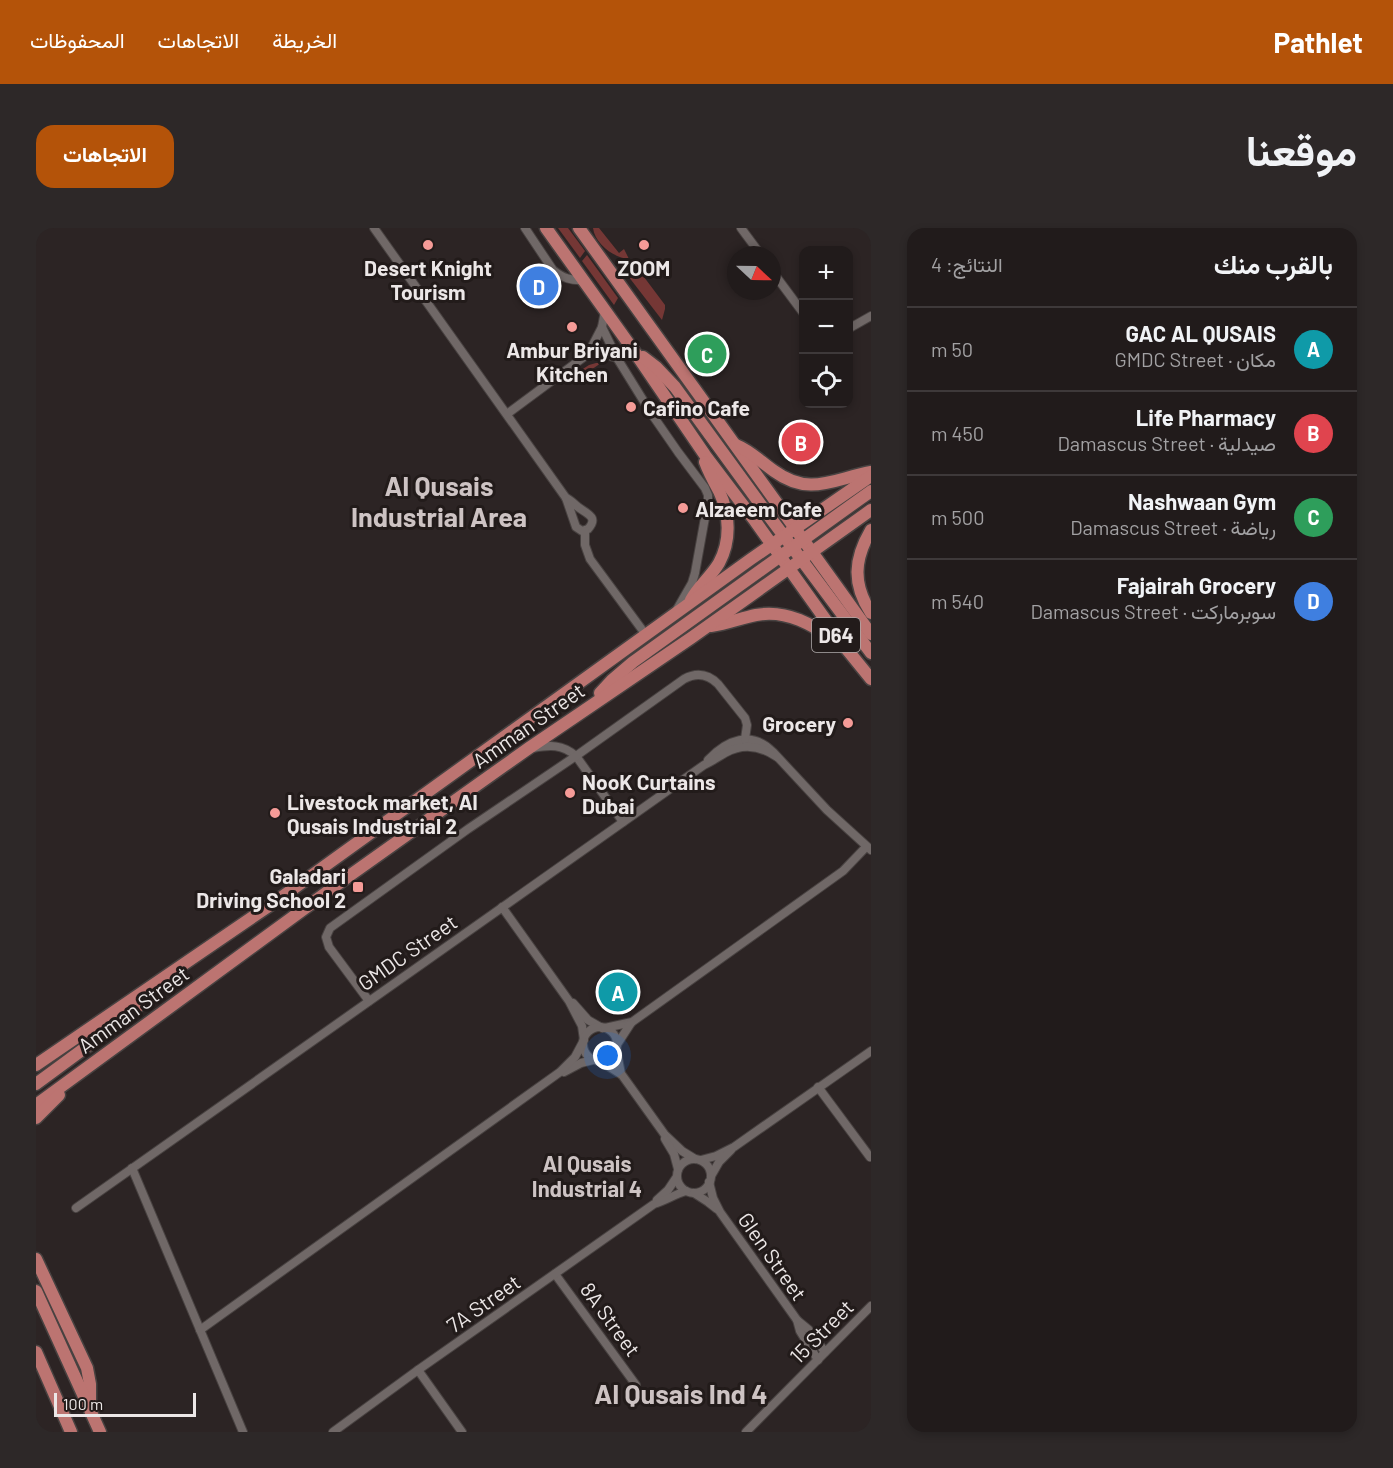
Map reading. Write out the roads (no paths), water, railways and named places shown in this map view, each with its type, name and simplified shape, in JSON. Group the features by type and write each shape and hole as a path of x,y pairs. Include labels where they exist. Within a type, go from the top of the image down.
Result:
{"main road":[{"name":"D64","path":"546,228 705,455 845,647 871,679"},
{"name":"D64","path":"579,228 795,529 797,544 871,634"},
{"path":"634,351 656,367 675,387 784,536 797,544"},
{"path":"734,444 755,455 781,476 804,485 830,483 871,474"},
{"path":"690,604 698,588 718,565 727,540 727,512 707,468 705,455"},
{"name":"Amman Street","path":"38,1063 279,899 871,474"},
{"path":"590,706 612,680 633,662 871,491"},
{"name":"Amman Street","path":"36,1105 339,883 871,510"},
{"path":"871,530 861,551 857,570 860,589 871,613"},
{"path":"806,555 871,653"},
{"path":"707,627 757,615 782,614 802,620 845,647"},
{"path":"36,1084 127,1017 156,982"},
{"path":"36,1118 61,1093 69,1080"},
{"path":"36,1259 87,1368 90,1408"},
{"path":"36,1291 100,1432"},
{"path":"36,1352 70,1432"}],"street":[{"path":"374,228 567,498 590,515 592,524 585,531 585,545 590,559 646,635"},
{"path":"525,228 553,270 569,280 584,280"},
{"path":"741,228 754,246"},
{"path":"781,283 799,307"},
{"path":"507,414 588,354 602,327 605,311"},
{"path":"853,327 871,316"},
{"path":"602,327 616,358 708,495 694,578 672,616"},
{"path":"588,354 616,358"},
{"path":"567,498 574,524 579,530 585,531"},
{"path":"369,1001 329,946 326,937 330,928 468,829 684,679 696,675 713,679 742,714 747,725 746,739"},
{"name":"GMDC Street","path":"616,1047 632,1022 843,871 869,849 827,810 764,744 746,739 727,744 704,765"},
{"path":"529,748 552,745 570,750 623,822"},
{"name":"GMDC Street","path":"76,1208 704,765 726,752 741,747 764,749 777,757"},
{"name":"Glen Street","path":"502,907 569,1001 582,1026 583,1046 586,1054 622,1075"},
{"name":"Glen Street","path":"569,1001 588,1020 614,1035 622,1075 664,1135 675,1158 679,1186 708,1202 720,1212"},
{"name":"GMDC Street","path":"603,1028 632,1022"},
{"path":"200,1330 560,1072 575,1057 589,1032 603,1028"},
{"path":"560,1072 581,1063 608,1059 616,1047"},
{"path":"654,1204 671,1186 686,1160 716,1156 734,1147 871,1051"},
{"path":"818,1087 870,1158"},
{"name":"Glen Street","path":"664,1135 682,1151 708,1167 713,1198 720,1212 796,1320 818,1360"},
{"path":"654,1204 674,1195 705,1189 719,1162 734,1147"},
{"path":"132,1168 243,1432"},
{"name":"7A Street","path":"333,1432 654,1204"},
{"name":"8A Street","path":"555,1274 636,1385"},
{"name":"15 Street","path":"746,1432 871,1306"},
{"name":"Glen Street","path":"796,1320 808,1329 825,1352"},
{"path":"418,1370 462,1432"}],"place":[{"name":"Desert Knight Tourism","path":"428,245"},
{"name":"ZOOM","path":"644,245"},
{"name":"Fajairah Grocery","path":"539,286"},
{"name":"Ambur Briyani Kitchen","path":"572,327"},
{"name":"Nashwaan Gym","path":"707,354"},
{"name":"Cafino Cafe","path":"631,407"},
{"name":"Life Pharmacy","path":"801,442"},
{"name":"Alzaeem Cafe","path":"683,508"},
{"name":"Grocery","path":"848,723"},
{"name":"NooK Curtains Dubai","path":"570,793"},
{"name":"Livestock market, Al Qusais Industrial 2","path":"275,813"},
{"name":"Galadari Driving School 2","path":"358,887"},
{"name":"GAC AL QUSAIS","path":"618,992"}],"district":[{"name":"Al Qusais Industrial Area","path":"439,500"},
{"name":"Al Qusais Industrial 4","path":"587,1176"},
{"name":"Al Qusais Ind 4","path":"681,1393"}]}
